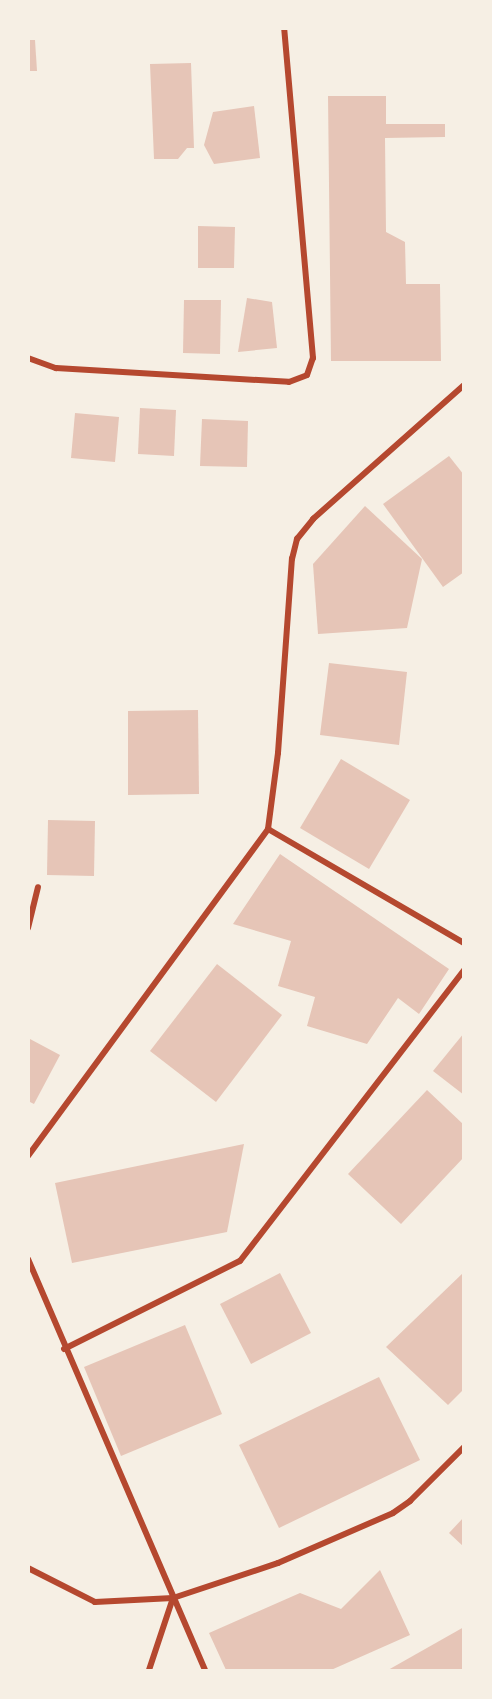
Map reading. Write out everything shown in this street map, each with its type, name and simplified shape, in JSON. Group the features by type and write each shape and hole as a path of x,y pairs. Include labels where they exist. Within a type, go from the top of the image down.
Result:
{"street":[{"path":"28,358 68,368 289,382 307,375 313,358 284,28"},
{"path":"28,1156 268,830 278,753 292,559 297,539 313,519 464,385"},
{"path":"268,830 464,943"},
{"path":"28,928 38,887"},
{"path":"64,1348 240,1261 464,970"},
{"path":"28,1259 64,1348 206,1671"},
{"path":"28,1568 95,1602 173,1598 278,1563 386,1517 410,1502 464,1447"},
{"path":"149,1671 173,1598"}],"building":[{"path":"28,40 35,40 37,71 28,71"},
{"path":"191,63 194,148 187,148 178,159 154,159 150,64"},
{"path":"328,96 386,96 386,124 445,124 445,137 385,138 386,232 405,242 406,284 440,284 441,361 331,361"},
{"path":"254,106 260,158 214,164 204,145 213,112"},
{"path":"198,226 235,227 234,268 198,268"},
{"path":"247,298 272,302 277,348 238,352"},
{"path":"184,300 221,300 220,354 183,353"},
{"path":"140,408 176,410 174,456 138,454"},
{"path":"75,413 119,417 115,462 71,458"},
{"path":"202,419 248,421 247,467 200,466"},
{"path":"449,456 464,475 464,572 443,587 383,504"},
{"path":"365,506 422,559 407,628 318,634 313,564"},
{"path":"329,663 407,672 399,745 320,735"},
{"path":"198,710 199,794 128,795 128,711"},
{"path":"341,759 410,800 369,869 300,828"},
{"path":"48,820 95,821 94,876 47,875"},
{"path":"280,854 449,969 419,1014 398,998 367,1044 307,1026 315,997 278,986 291,941 233,924"},
{"path":"217,964 282,1015 216,1102 150,1051"},
{"path":"464,1033 464,1095 433,1071"},
{"path":"30,1039 60,1055 34,1104 28,1101"},
{"path":"427,1090 464,1125 464,1157 401,1224 348,1174"},
{"path":"244,1144 227,1232 72,1263 55,1183"},
{"path":"464,1272 464,1389 448,1405 386,1347"},
{"path":"280,1273 311,1333 251,1364 220,1304"},
{"path":"185,1325 222,1414 121,1456 84,1367"},
{"path":"379,1377 420,1460 279,1528 239,1445"},
{"path":"464,1517 464,1547 449,1533"},
{"path":"380,1570 410,1635 331,1670 226,1670 209,1633 300,1593 341,1609"},
{"path":"464,1627 464,1670 388,1670"}]}
